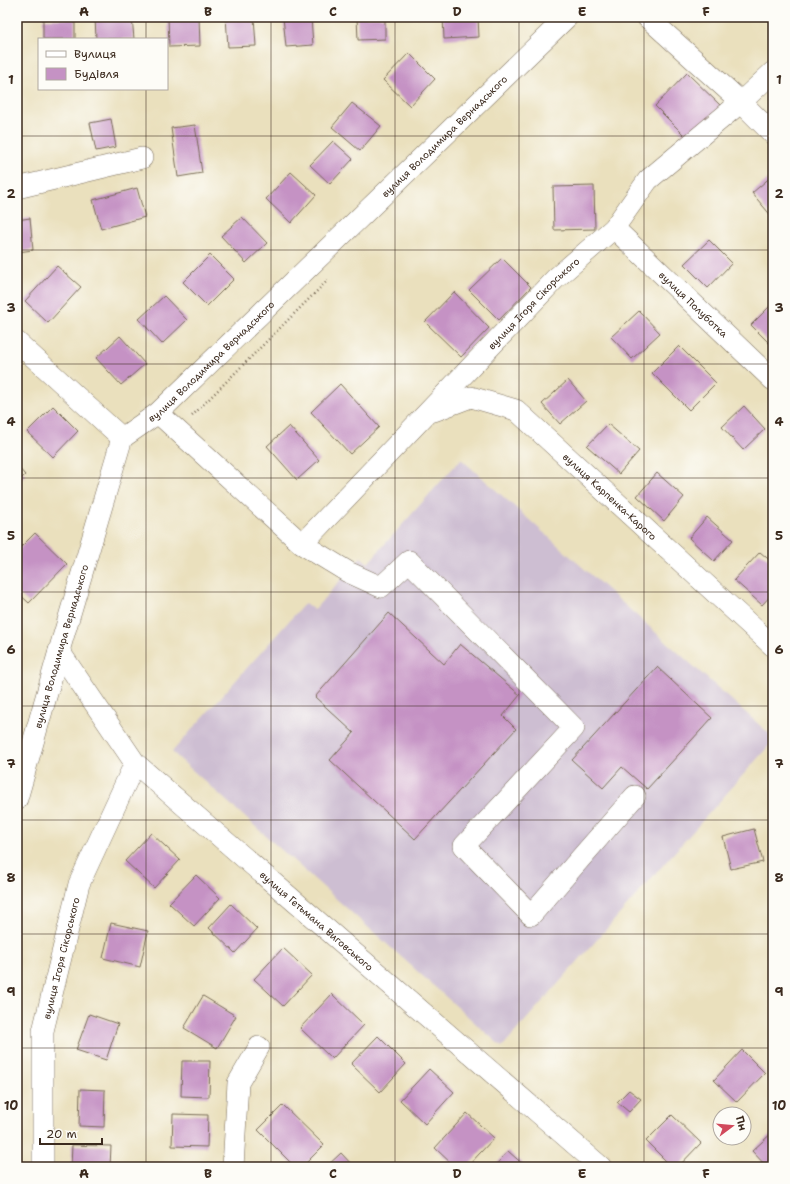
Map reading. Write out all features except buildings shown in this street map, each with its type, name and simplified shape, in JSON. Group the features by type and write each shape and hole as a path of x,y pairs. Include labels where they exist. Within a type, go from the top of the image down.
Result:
{"street":[{"name":"вулиця Володимира Вернадського","path":"17,799 122,438 158,413 567,17"},
{"path":"646,17 741,102 773,134"},
{"name":"вулиця Ігоря Сікорського","path":"302,544 555,279 614,228 648,180 741,102 773,72"},
{"path":"17,188 142,158"},
{"name":"вулиця Полуботка","path":"614,228 773,380"},
{"path":"17,342 122,438"},
{"name":"вулиця Карпенка-Карого","path":"428,413 470,397 516,410 773,646"},
{"path":"158,413 302,544 348,572 380,587 409,561 574,728 464,846 532,915 635,796"},
{"name":"вулиця Гетьмана Виговського","path":"59,651 136,763 601,1167"},
{"name":"вулиця Ігоря Сікорського","path":"43,1167 43,1031 79,884 136,763"},
{"path":"233,1167 238,1083 259,1047"}],"shaded area":[{"path":"461,459 773,737 773,741 502,1047 172,752 305,603 314,610 361,557 368,563"}]}
